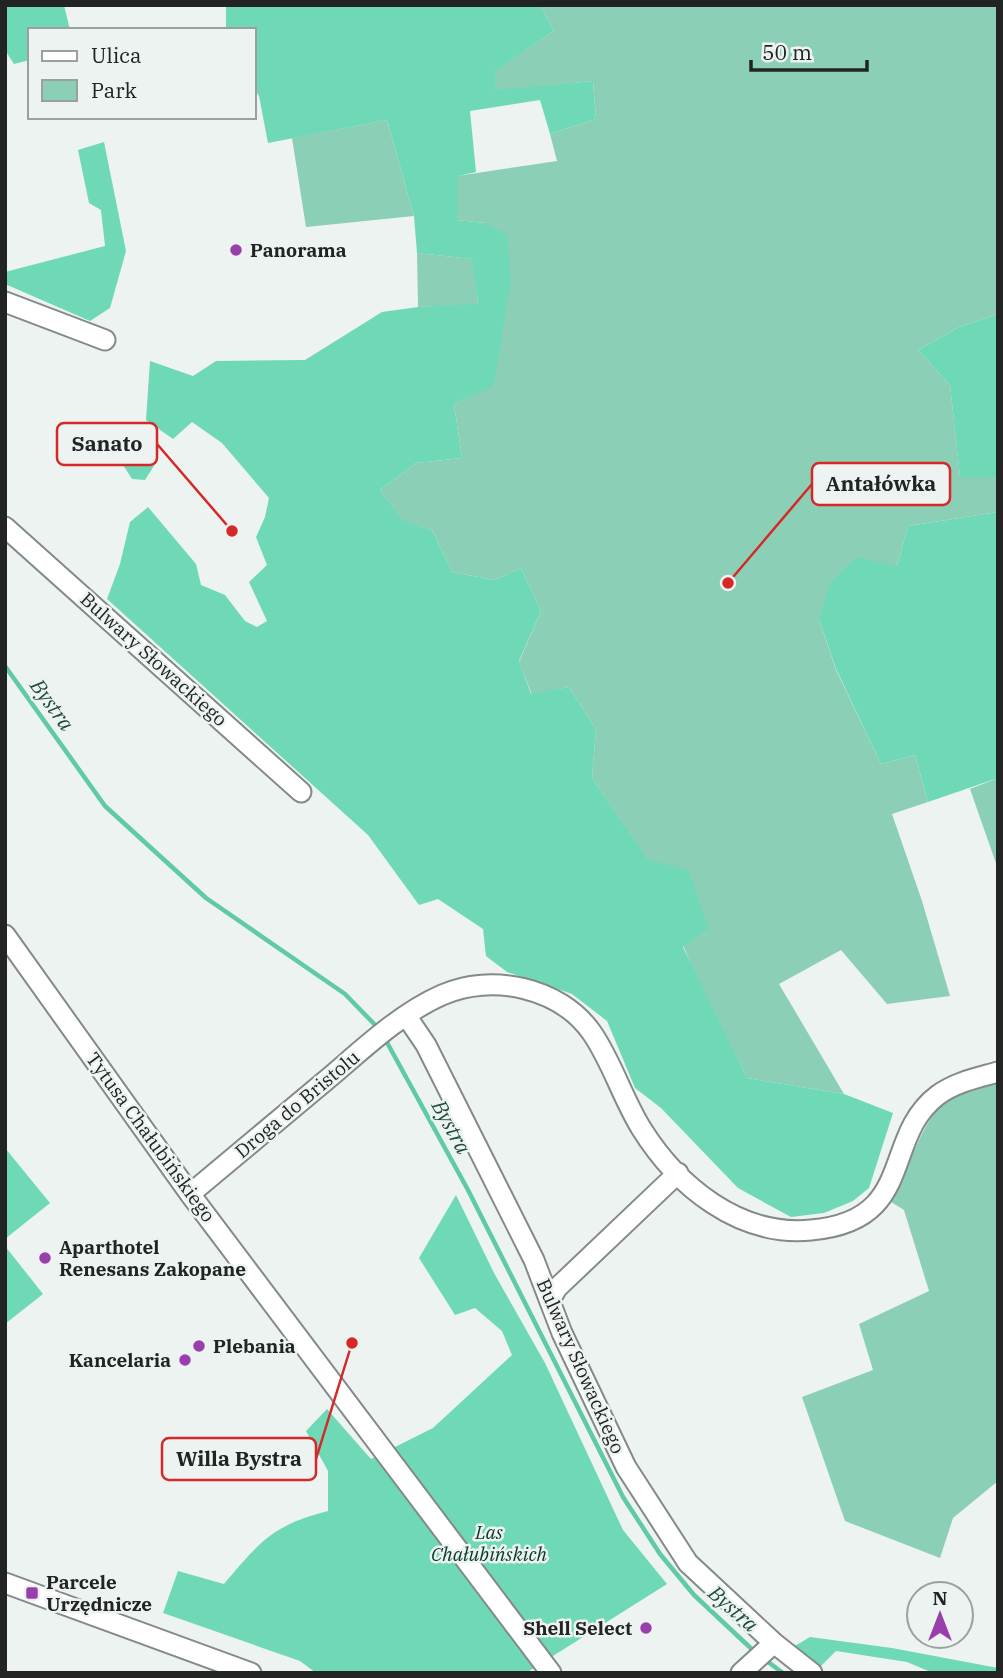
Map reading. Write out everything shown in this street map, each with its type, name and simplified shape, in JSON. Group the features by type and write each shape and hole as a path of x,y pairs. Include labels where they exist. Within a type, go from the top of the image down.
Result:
{"street":[{"path":"5,302 105,340"},
{"name":"Bulwary Słowackiego","path":"5,527 301,792"},
{"name":"Tytusa Chałubińskiego","path":"5,935 190,1194 551,1673"},
{"name":"Droga do Bristolu","path":"190,1194 369,1044 437,998 482,984 518,988 554,1000 592,1033 641,1127 678,1173 711,1202 750,1224 799,1231 839,1224 870,1209 893,1179 912,1129 937,1097 966,1081 998,1072"},
{"name":"Bulwary Słowackiego","path":"400,1022 426,1045 452,1095 534,1260 626,1467 688,1563 771,1645 812,1673"},
{"path":"550,1300 557,1287 678,1173"},
{"path":"5,1583 251,1673"},
{"path":"742,1672 771,1645"}],"green space":[{"path":"5,5 64,5 70,28 28,28 28,60 14,64 5,50"},
{"path":"226,5 540,5 554,31 495,71 495,90 593,81 596,119 550,134 540,100 470,111 476,172 458,176 457,220 485,223 507,235 511,278 494,385 454,404 462,458 416,463 380,490 403,521 432,530 452,572 494,580 521,568 541,611 519,661 531,694 569,687 596,729 592,778 648,860 688,870 709,928 683,947 747,1078 844,1094 893,1113 869,1188 853,1201 824,1213 791,1217 738,1188 661,1108 635,1088 607,1021 572,994 507,972 486,956 483,929 438,899 419,905 368,835 107,599 120,564 130,522 148,507 196,564 201,585 225,595 245,621 257,627 267,621 249,582 267,565 256,537 265,517 269,498 222,443 192,422 173,439 146,420 150,361 193,376 216,361 305,360 382,312 478,304 472,259 417,253 414,216 387,120 268,143 256,92 256,28 226,28"},
{"path":"540,5 998,5 998,314 959,327 918,350 950,385 960,476 998,477 998,512 908,526 897,566 819,619 836,670 881,764 915,755 928,802 892,814 922,901 950,996 887,1004 841,950 779,984 844,1094 747,1078 698,981 648,861 592,778 596,729 569,687 532,695 519,662 541,611 521,568 494,580 452,572 432,530 403,522 380,490 416,463 462,458 454,404 494,384 485,223 457,220 457,176 557,161 550,134 596,119 593,81 495,91 494,71 554,31"},
{"path":"387,120 414,216 306,227 292,138"},
{"path":"104,142 126,251 110,308 90,321 5,284 5,272 105,246 101,210 89,203 78,150"},
{"path":"417,253 473,259 478,305 418,307"},
{"path":"998,314 998,477 960,477 950,385 918,350 959,327"},
{"path":"138,447 157,461 145,480 132,479 123,465"},
{"path":"998,512 998,778 928,802 915,755 881,764 836,669 819,619 830,583 856,557 897,566 908,526"},
{"path":"998,778 998,869 970,789"},
{"path":"998,1083 998,1481 953,1518 940,1558 845,1521 802,1397 873,1370 859,1324 929,1291 904,1210 891,1202 920,1137 942,1105 961,1094"},
{"path":"5,1148 50,1203 5,1239"},
{"name":"Las Chałubińskich","path":"456,1195 494,1273 545,1363 623,1530 667,1584 526,1673 316,1673 300,1661 163,1613 178,1571 224,1584 268,1537 293,1522 328,1511 328,1471 306,1431 327,1409 371,1459 433,1428 512,1355 502,1331 475,1308 455,1315 419,1258"},
{"path":"5,1246 43,1294 5,1324"},
{"path":"810,1637 892,1648 998,1668 998,1673 933,1673 907,1662 836,1651 820,1667 793,1647"}],"waterway":[{"name":"Bystra","path":"5,666 105,806 206,898 345,994 379,1029"},
{"name":"Bystra","path":"384,1037 468,1190 623,1497 660,1554 694,1595 757,1654"},
{"name":"Bystra","path":"764,1659 783,1673"}],"place":[{"name":"Panorama","path":"236,250"},
{"name":"Sanato","path":"232,531"},
{"name":"Antałówka","path":"728,583"},
{"name":"Aparthotel Renesans Zakopane","path":"45,1258"},
{"name":"Willa Bystra","path":"352,1343"},
{"name":"Plebania","path":"199,1346"},
{"name":"Kancelaria","path":"185,1360"},
{"name":"Parcele Urzędnicze","path":"32,1593"},
{"name":"Shell Select","path":"646,1628"}]}
